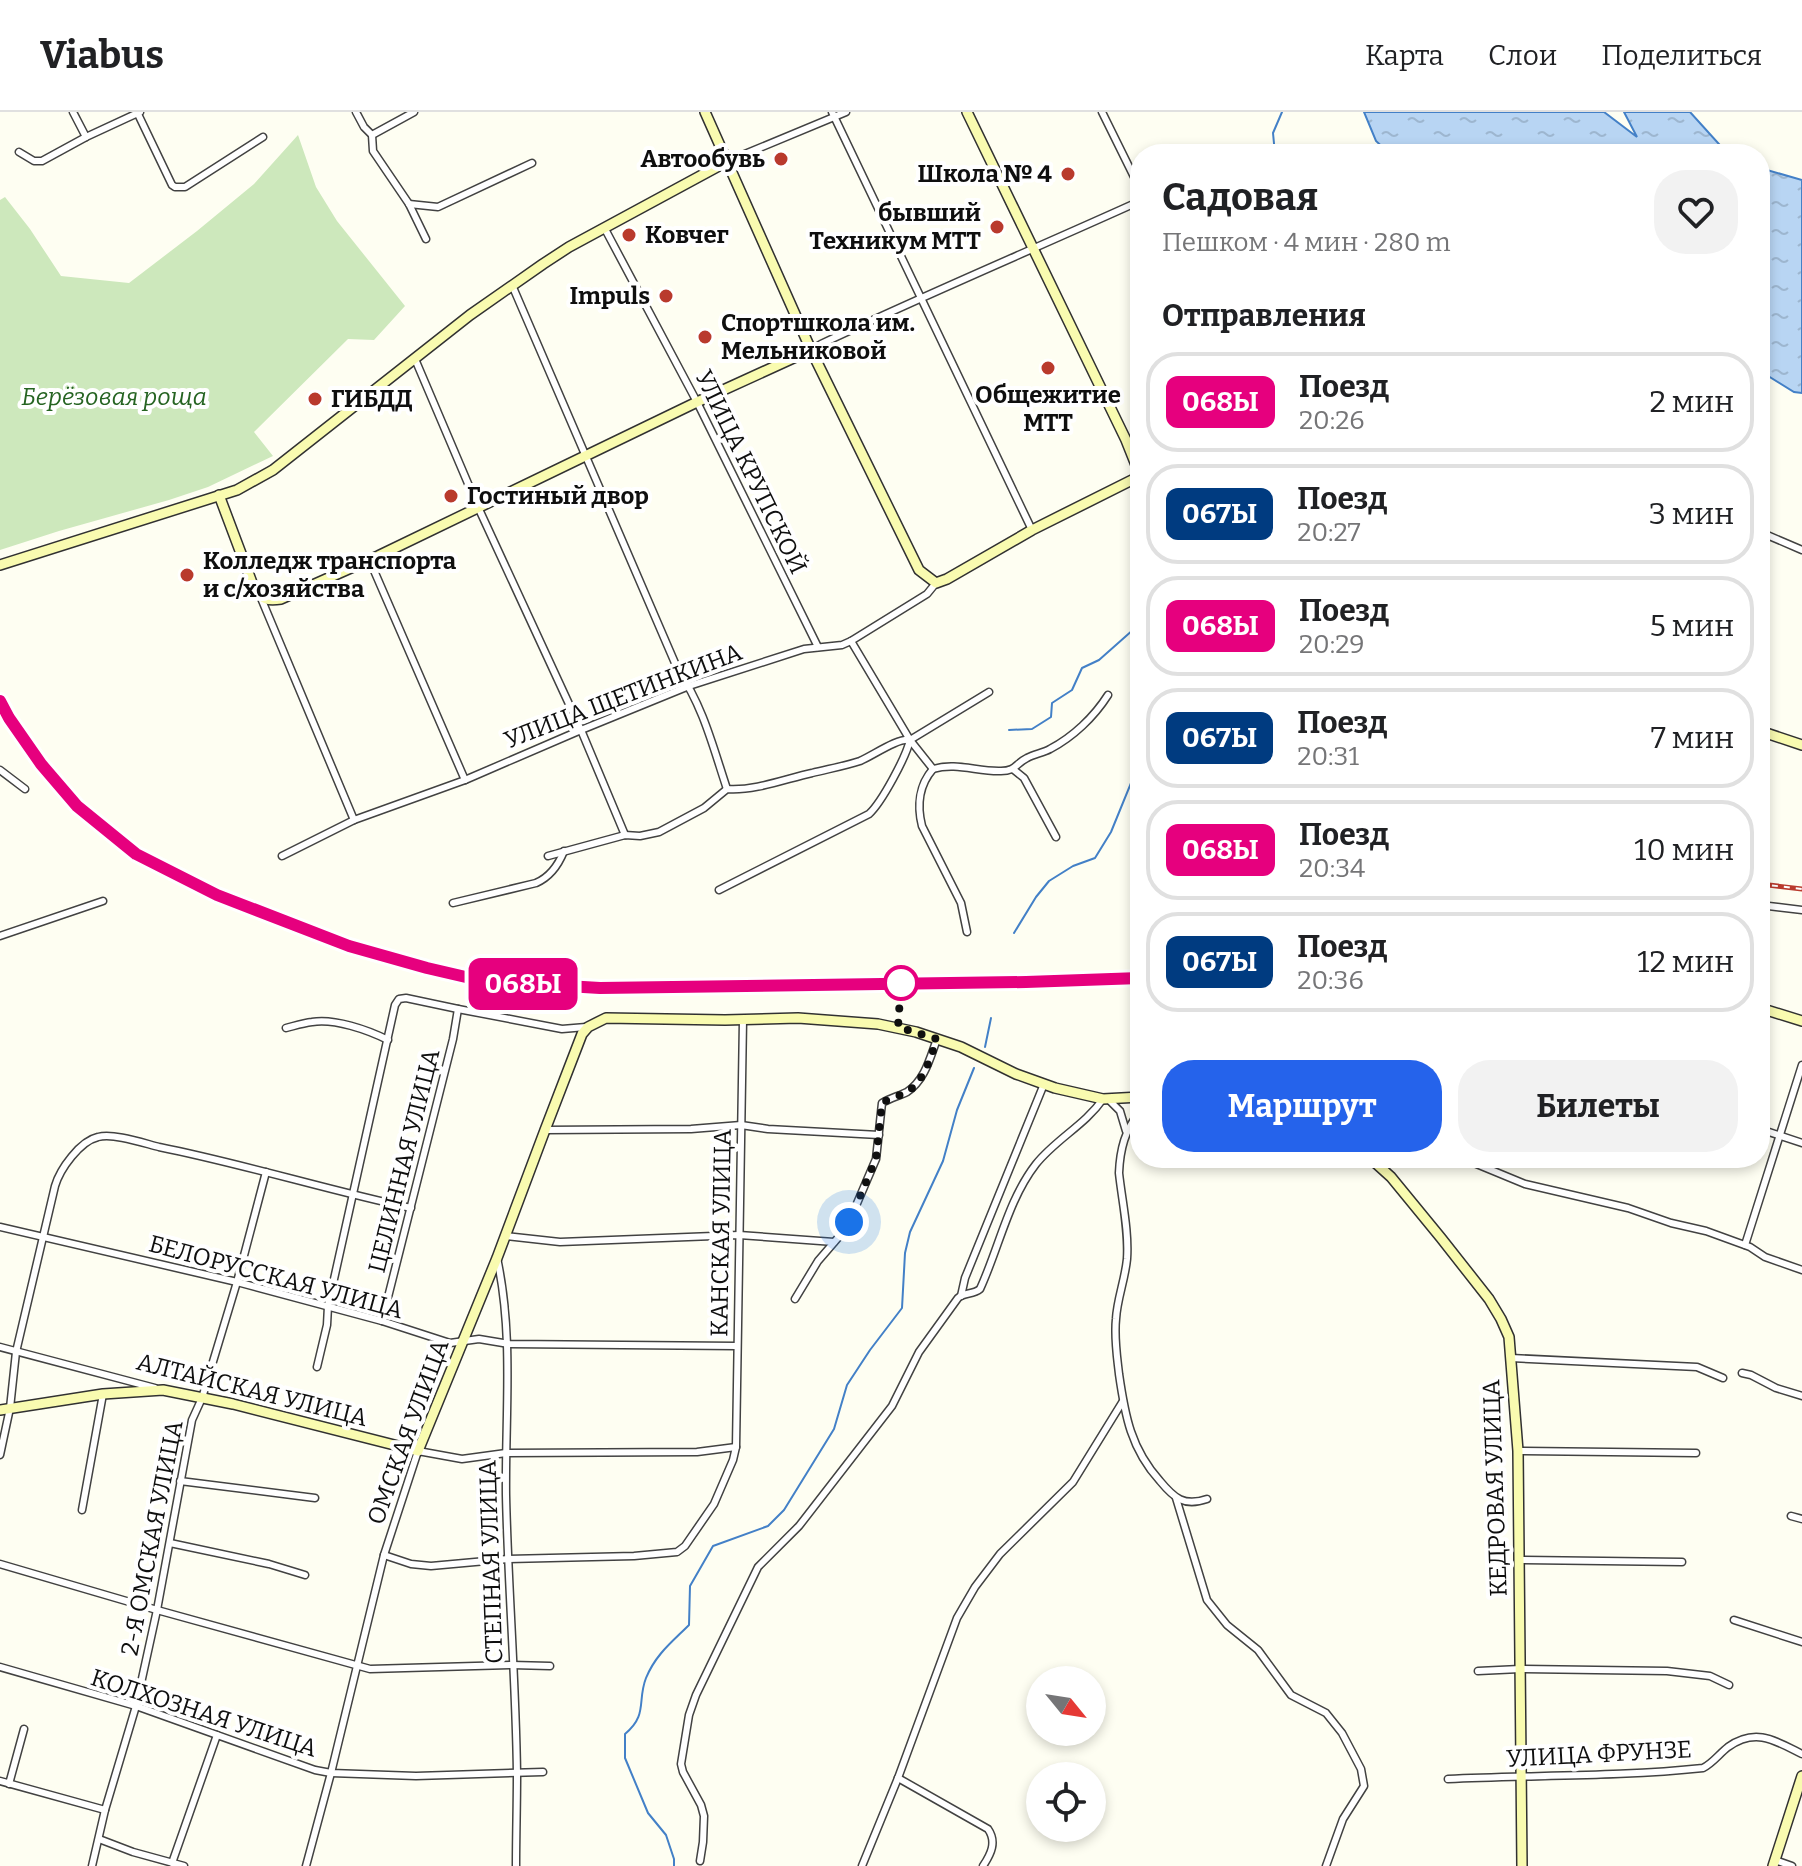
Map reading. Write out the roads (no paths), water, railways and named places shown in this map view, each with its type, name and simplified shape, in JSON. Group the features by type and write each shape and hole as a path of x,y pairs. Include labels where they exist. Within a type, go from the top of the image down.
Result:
{"main road":[{"path":"705,112 811,350 919,570 936,583"},
{"path":"967,112 1130,450"},
{"path":"0,565 237,490 273,470 512,285 569,247 728,161"},
{"path":"219,495 254,588 261,598 281,599 811,350"},
{"name":"УЛИЦА ЩЕТИНКИНА","path":"936,583 1130,480"},
{"path":"1770,734 1802,745"},
{"path":"1770,1011 1802,1021"},
{"path":"588,1027 611,1017 798,1018 878,1024 937,1039 1044,1084 1106,1099 1130,1098"},
{"name":"ОМСКАЯ УЛИЦА","path":"418,1451 506,1236 582,1034 588,1027"},
{"name":"КЕДРОВАЯ УЛИЦА","path":"1381,1168 1489,1299 1511,1343 1518,1451 1522,1866"},
{"path":"5,1409 103,1394 163,1390"},
{"name":"АЛТАЙСКАЯ УЛИЦА","path":"163,1390 418,1451"},
{"path":"1774,1863 1802,1776"}],"street":[{"path":"73,112 86,137"},
{"path":"19,152 34,161 42,161 138,112 172,185 185,187 263,137"},
{"path":"356,112 372,135 373,151 409,204 426,239"},
{"path":"372,135 414,112"},
{"path":"728,161 846,112"},
{"path":"1102,112 1130,169"},
{"path":"833,115 1032,530"},
{"path":"409,204 438,207 532,163"},
{"path":"811,350 920,297 1130,206"},
{"name":"УЛИЦА КРУПСКОЙ","path":"605,229 697,402 818,647"},
{"path":"512,285 678,670 702,712 727,789"},
{"path":"415,359 625,835"},
{"path":"1770,536 1802,550"},
{"path":"369,559 465,780"},
{"name":"УЛИЦА ЩЕТИНКИНА","path":"282,856 354,820 465,780 689,686 804,649 836,647 851,641 927,594 936,583"},
{"path":"261,598 354,820"},
{"path":"851,641 910,740 933,769"},
{"path":"548,856 625,835 659,832 704,808 727,789 773,782 858,762 902,739 910,740 989,692"},
{"path":"967,932 961,903 922,826 919,814 921,793 927,776 933,769 958,766 999,772 1014,770 1027,758 1054,747 1086,722 1108,695"},
{"path":"719,890 869,814 877,806 904,758 910,740"},
{"path":"0,770 25,789"},
{"path":"1014,770 1024,778 1056,837"},
{"path":"453,903 544,880 564,851"},
{"path":"0,936 103,901"},
{"path":"1770,906 1802,910"},
{"path":"317,1367 395,1005 399,999 562,1029 588,1027"},
{"name":"ЦЕЛИННАЯ УЛИЦА","path":"382,1321 458,1009"},
{"name":"КАНСКАЯ УЛИЦА","path":"508,1559 634,1556 681,1550 714,1504 736,1447 743,1020"},
{"path":"286,1028 324,1021 368,1030 388,1040"},
{"path":"795,1299 818,1261 847,1227 876,1159 882,1103 917,1084 937,1039"},
{"path":"1770,1167 1802,1065"},
{"path":"700,1861 704,1816 681,1764 689,1715 696,1695 758,1567 805,1520 892,1406 919,1352 961,1296 965,1278 1044,1084"},
{"path":"961,1296 980,1289 1007,1218 1035,1166 1106,1099 1120,1111 1126,1131"},
{"path":"545,1130 691,1129 741,1125 879,1135"},
{"path":"1130,1125 1122,1147 1119,1173 1127,1259 1115,1331 1127,1421 1137,1450 1176,1498 1207,1600 1227,1625 1258,1650 1291,1695 1326,1713 1342,1733 1361,1769 1364,1786 1343,1819 1326,1866"},
{"path":"1770,1132 1802,1143"},
{"path":"0,1455 16,1352 58,1178 68,1162 95,1137 110,1136 196,1154 353,1196 411,1208"},
{"path":"1486,1168 1525,1184 1628,1208 1706,1231 1802,1270"},
{"path":"1745,1245 1770,1168"},
{"name":"2-Я ОМСКАЯ УЛИЦА","path":"92,1866 136,1706 192,1420 202,1398 237,1282 266,1172"},
{"name":"БЕЛОРУССКАЯ УЛИЦА","path":"0,1227 237,1282 382,1321 450,1343 479,1339 509,1344 737,1346"},
{"path":"506,1236 560,1242 739,1235 834,1242"},
{"name":"СТЕПНАЯ УЛИЦА","path":"497,1258 509,1344 506,1453 517,1773 516,1866"},
{"name":"АЛТАЙСКАЯ УЛИЦА","path":"0,1347 163,1390"},
{"path":"1511,1358 1697,1367 1723,1378"},
{"path":"1742,1373 1802,1396"},
{"path":"82,1510 103,1394"},
{"path":"862,1866 964,1605 1000,1554 1073,1482 1123,1401"},
{"name":"АЛТАЙСКАЯ УЛИЦА","path":"418,1451 462,1459 506,1453 697,1452 736,1447"},
{"name":"ОМСКАЯ УЛИЦА","path":"306,1866 384,1555 418,1451"},
{"path":"1518,1451 1696,1453"},
{"path":"180,1481 315,1498"},
{"path":"1176,1498 1189,1503 1207,1499"},
{"path":"1791,1516 1802,1519"},
{"path":"170,1543 269,1564 305,1575"},
{"path":"384,1555 422,1566 508,1559"},
{"path":"1518,1560 1682,1562"},
{"path":"0,1564 370,1669 550,1666"},
{"path":"1734,1620 1802,1642"},
{"name":"КОЛХОЗНАЯ УЛИЦА","path":"0,1667 136,1706 315,1770 416,1776 543,1772"},
{"path":"1478,1671 1667,1671 1710,1676 1729,1685"},
{"path":"9,1784 24,1729"},
{"path":"172,1863 217,1735"},
{"name":"УЛИЦА ФРУНЗЕ","path":"1448,1779 1612,1775 1703,1768 1726,1749 1742,1740 1759,1736 1802,1754"},
{"path":"898,1778 988,1829 993,1843 983,1866"},
{"path":"0,1781 105,1810"},
{"path":"99,1839 184,1866"},
{"path":"1774,1863 1792,1866"}],"water":[{"path":"1364,112 1604,112 1637,137 1624,112 1690,112 1719,144 1379,144"},
{"path":"1770,171 1802,180 1802,393 1794,392 1770,377"}],"waterway":[{"path":"1274,144 1273,133 1282,112"},
{"path":"1009,730 1032,729 1051,717 1052,703 1072,690 1082,668 1099,660 1130,633"},
{"path":"1014,933 1049,881 1073,866 1095,858 1111,832 1130,785"},
{"path":"985,1047 991,1018"},
{"path":"674,1866 666,1835 648,1813 625,1758 625,1734 637,1720 646,1678 660,1655 689,1625 690,1586 713,1546 768,1526 784,1510 834,1429 847,1385 902,1308 905,1253 910,1232 943,1161 957,1110 974,1068"}],"railway":[{"path":"0,701 41,764 77,806 136,854 217,895 349,946 427,968 483,981 600,988 1130,978"},
{"path":"1770,885 1802,889"}],"train":[{"name":"068Ы","path":"0,701 41,764 77,806 136,854 217,895 349,946 427,968 483,981 600,988 1130,978"}],"place":[{"name":"Автообувь","path":"781,159"},
{"name":"Школа № 4","path":"1068,174"},
{"name":"бывший Техникум МТТ","path":"997,227"},
{"name":"Ковчег","path":"629,235"},
{"name":"Impuls","path":"666,296"},
{"name":"Спортшкола им. Мельниковой","path":"705,337"},
{"name":"Общежитие МТТ","path":"1048,368"},
{"name":"ГИБДД","path":"315,399"},
{"name":"Гостиный двор","path":"451,496"},
{"name":"Колледж транспорта и с/хозяйства","path":"187,575"}],"park label":[{"name":"Берёзовая роща","path":"114,397"}]}
